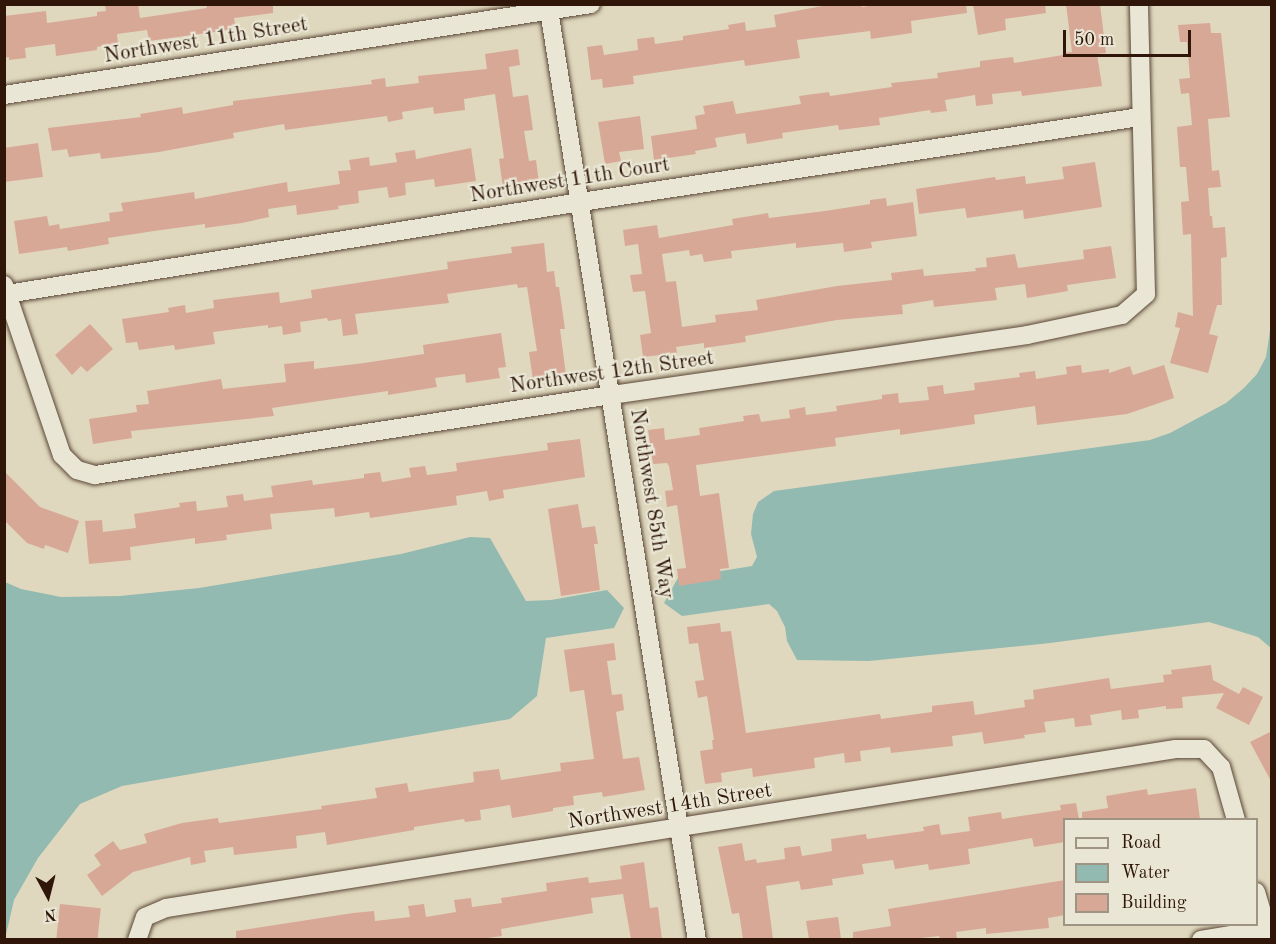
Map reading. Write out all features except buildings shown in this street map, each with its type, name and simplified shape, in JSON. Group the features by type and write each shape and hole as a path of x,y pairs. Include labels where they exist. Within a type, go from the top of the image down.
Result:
{"street":[{"name":"Northwest 11th Street","path":"4,95 548,8 591,4"},
{"path":"1139,4 1140,117"},
{"name":"Northwest 85th Way","path":"548,8 581,202 697,939"},
{"name":"Northwest 11th Court","path":"6,290 1140,117"},
{"name":"Northwest 12th Street","path":"6,290 62,455 76,470 95,475 611,395 1027,335 1122,315 1146,294 1140,117"},
{"name":"Northwest 14th Street","path":"137,939 145,917 178,906 1176,749 1204,749 1221,767 1236,818"},
{"path":"1201,939 1269,934 1258,896"}],"water":[{"path":"1271,324 1271,648 1258,637 1209,622 1050,643 869,661 797,660 787,641 785,627 777,611 769,604 682,616 664,603 678,578 752,566 757,557 751,534 753,514 758,502 774,491 1150,440 1170,433 1226,403 1257,374 1266,357"},
{"path":"470,537 490,538 526,601 551,600 607,590 624,608 614,628 546,638 537,696 510,719 122,786 80,804 38,858 14,900 5,939 5,582 21,589 61,597 120,596 199,588 401,554"}]}
